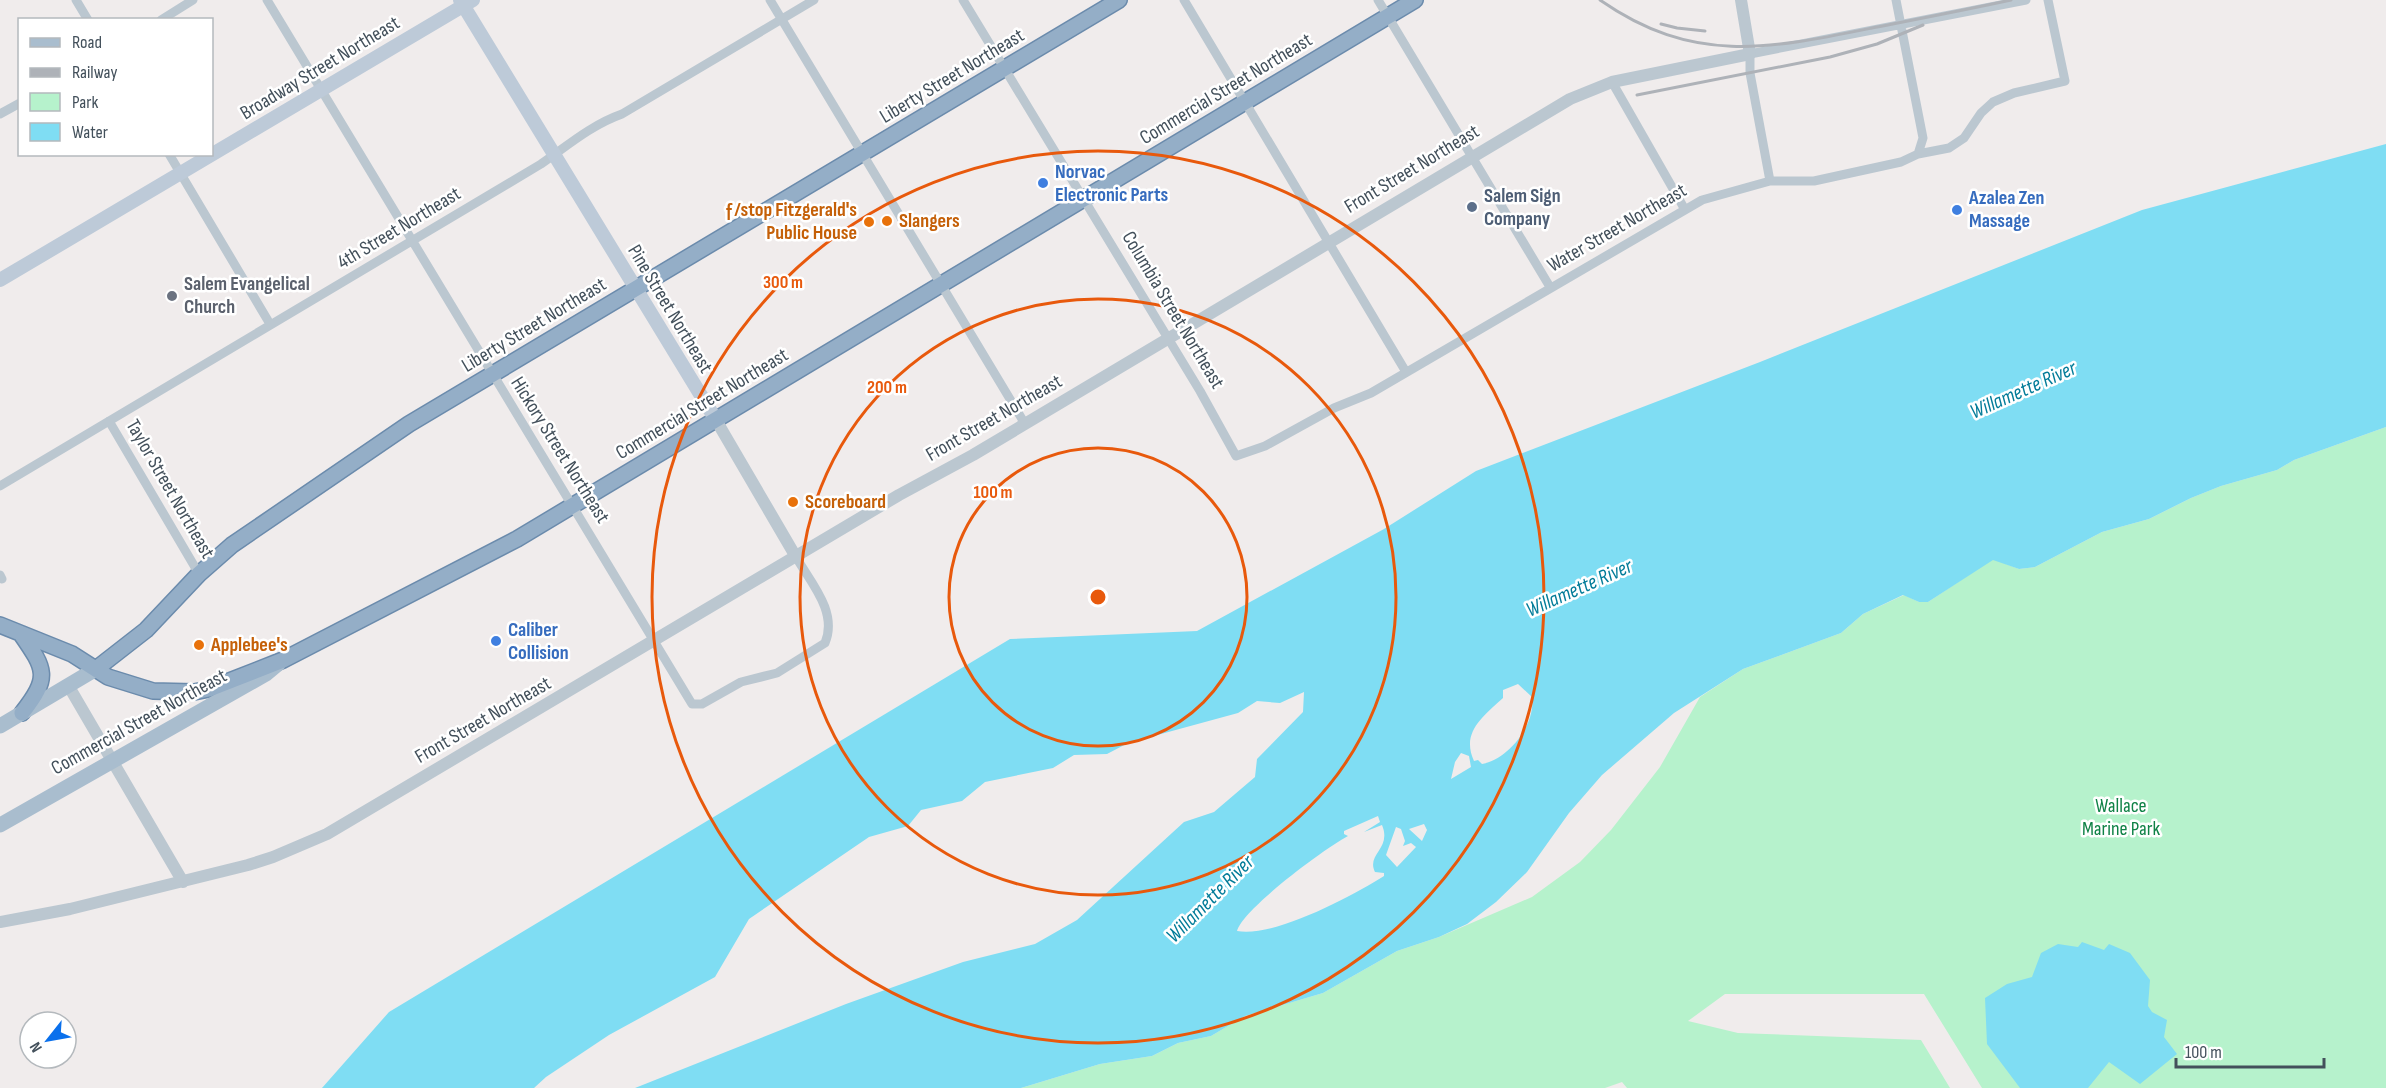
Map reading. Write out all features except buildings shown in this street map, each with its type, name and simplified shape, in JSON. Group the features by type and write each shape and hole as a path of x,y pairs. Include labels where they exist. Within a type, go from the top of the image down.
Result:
{"highway":[{"name":"Liberty Street Northeast","path":"96,669 146,630 199,574 232,545 408,424 1119,0"},
{"name":"Commercial Street Northeast","path":"283,660 470,564 573,504 1415,0"},
{"path":"0,625 72,654 96,669 134,687 153,691 194,692 226,684 283,660"},
{"path":"21,634 39,661 43,675 39,690 22,713"}],"main road":[{"name":"Broadway Street Northeast","path":"213,154 466,2"},
{"name":"Pine Street Northeast","path":"466,2 554,155 716,420"},
{"name":"Broadway Street Northeast","path":"0,280 209,156"},
{"name":"Commercial Street Northeast","path":"0,825 112,759 266,674 283,660"},
{"name":"Liberty Street Northeast","path":"0,726 96,669"}],"street":[{"path":"76,0 87,18"},
{"path":"164,18 193,0"},
{"name":"Hickory Street Northeast","path":"267,0 692,704"},
{"path":"770,0 1024,424"},
{"name":"4th Street Northeast","path":"0,486 554,155 579,136 622,114 814,0"},
{"name":"Columbia Street Northeast","path":"963,0 1168,338 1236,456"},
{"path":"1184,0 1406,372"},
{"path":"1378,0 1473,155 1550,287"},
{"path":"1741,0 1750,54 1750,73 1770,181"},
{"path":"1896,0 1923,138 1918,154"},
{"name":"Front Street Northeast","path":"0,922 60,911 263,861 327,834 1024,424 1570,99 1612,82 2026,0"},
{"name":"Water Street Northeast","path":"1236,456 1265,447 1334,408 1371,393 1684,208 1702,200 1770,181 1814,181 1909,160 1918,154 1941,151 1959,143 1981,113 1999,99 2065,81 2048,0"},
{"path":"1612,82 1684,208"},
{"path":"0,114 18,104"},
{"path":"170,156 270,324"},
{"name":"Pine Street Northeast","path":"692,704 702,704 741,682 777,673 825,643 830,622 827,610 716,420"},
{"name":"Taylor Street Northeast","path":"109,421 199,574"},
{"path":"68,685 183,882"}],"green space":[{"name":"Wallace Marine Park","path":"2386,427 2386,1088 1982,1088 1924,994 1725,994 1688,1021 1738,1033 1921,1040 1950,1088 1627,1088 1622,1082 1605,1088 1021,1088 1100,1064 1152,1056 1178,1043 1211,1036 1245,1016 1323,993 1397,951 1439,937 1532,897 1580,862 1611,830 1660,767 1700,697 1743,669 1841,633 1863,614 1904,595 1919,602 1928,602 1993,559 2019,569 2035,567 2102,532 2149,519 2221,486 2277,470 2294,460"}],"water":[{"name":"Willamette River","path":"2386,144 2386,427 2294,460 2277,470 2221,486 2149,519 2102,532 2035,567 2019,569 1993,560 1928,602 1919,602 1903,595 1863,614 1841,633 1743,669 1674,713 1602,775 1569,813 1527,872 1496,902 1467,924 1439,937 1397,951 1323,993 1245,1016 1211,1036 1178,1043 1152,1056 1100,1064 1021,1088 635,1088 846,1004 963,962 1035,944 1077,920 1184,822 1214,812 1255,777 1257,759 1303,712 1304,692 1280,703 1257,701 1238,713 1128,743 1107,754 1074,755 1053,768 985,782 962,801 921,810 908,826 869,837 749,919 715,977 609,1035 546,1077 534,1088 322,1088 389,1012 1010,639 1197,631 1384,529 1476,471 1760,362 2142,210","holes":["1518,684 1532,697 1530,718 1519,739 1511,748 1492,761 1482,764 1478,760 1474,761 1470,742 1472,734 1481,719 1503,698 1503,690","1461,753 1469,756 1471,767 1451,779 1455,762","1378,816 1380,822 1364,832 1382,825 1384,840 1373,866 1375,872 1384,873 1384,876 1333,904 1291,922 1271,928 1237,931 1254,908 1269,894 1304,866 1348,836 1344,834 1344,831","1424,824 1427,830 1422,841 1409,829","1396,827 1401,829 1405,841 1403,846 1411,843 1416,847 1397,867 1386,855"]},
{"path":"2082,942 2104,950 2109,944 2130,953 2150,980 2148,1006 2152,1012 2167,1020 2164,1037 2177,1054 2140,1084 2109,1062 2088,1088 2020,1088 1987,1044 1985,998 2007,984 2032,977 2041,953 2058,944 2078,947"}],"railway":[{"path":"1600,0 1634,21 1667,35 1700,43 1732,46 1765,46 1799,42 2011,0"},
{"path":"1661,24 1705,31"},
{"path":"1637,95 1830,57 1877,44 1923,25"}],"place":[{"name":"Norvac Electronic Parts","path":"1043,183"},
{"name":"Salem Sign Company","path":"1472,207"},
{"name":"Azalea Zen Massage","path":"1957,210"},
{"name":"Slangers","path":"887,221"},
{"name":"ƒ/stop Fitzgerald's Public House","path":"869,222"},
{"name":"Salem Evangelical Church","path":"172,296"},
{"name":"Scoreboard","path":"793,502"},
{"name":"Caliber Collision","path":"496,641"},
{"name":"Applebee's","path":"199,645"}]}
